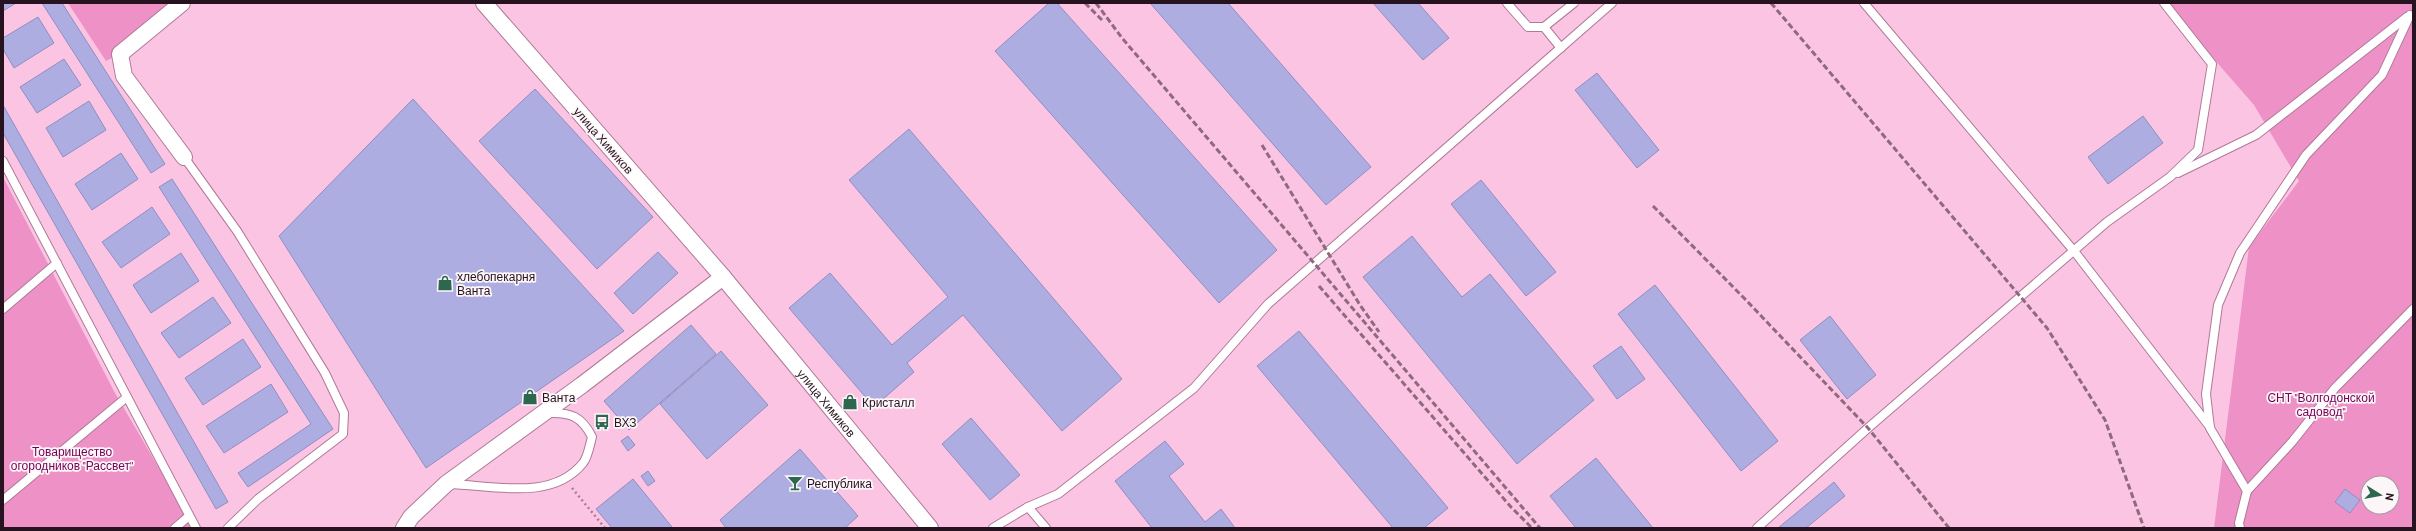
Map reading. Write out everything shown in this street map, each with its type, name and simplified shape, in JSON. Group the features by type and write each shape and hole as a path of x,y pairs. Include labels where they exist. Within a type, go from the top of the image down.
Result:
{"street":[{"path":"182,3 120,54 124,76 184,157"},
{"name":"улица Химиков","path":"484,3 723,278 930,528"},
{"path":"404,528 410,517 446,484 544,413 723,278"}],"lane":[{"path":"1507,3 1528,27 1544,27 1574,3"},
{"path":"992,528 1028,507 1058,494 1194,388 1268,304 1612,3"},
{"path":"1864,3 2074,251 2210,428 2248,491"},
{"path":"1757,528 1868,428 2107,222 2170,177 2198,150 2212,64 2164,3"},
{"path":"2170,177 2256,135 2412,14"},
{"path":"2210,428 2206,394 2218,305 2240,253 2306,156 2382,75 2412,14"},
{"path":"1544,27 1561,48"},
{"path":"184,157 237,231 325,373 344,413 343,434 258,499 228,528"},
{"path":"3,161 196,528"},
{"path":"3,309 57,263"},
{"path":"2240,528 2239,523 2248,491 2292,442 2335,388 2413,309"},
{"path":"3,500 126,397"},
{"path":"446,484 479,484 507,489 537,487 565,479 584,462 592,437 586,423 575,416 561,412 544,413"},
{"path":"1028,507 1046,528"},
{"path":"175,528 189,516"}],"path":[{"path":"565,479 604,528"}],"green space":[{"path":"68,3 182,3 120,54 106,61"},
{"name":"СНТ \"Волгодонской садовод\"","path":"2165,3 2413,3 2413,528 2214,528 2249,247 2299,181 2254,105"},
{"name":"Товарищество огородников \"Рассвет\"","path":"3,177 115,393 194,528 3,528"}],"building":[{"path":"3,3 16,3 3,11"},
{"path":"42,3 62,3 165,164 151,173"},
{"path":"1049,3 1057,3 1277,250 1219,303 995,51"},
{"path":"1150,3 1228,3 1371,167 1326,205"},
{"path":"1373,3 1418,3 1449,38 1423,60"},
{"path":"38,17 54,43 14,68 3,49 3,38"},
{"path":"64,59 81,85 37,113 20,87"},
{"path":"1597,73 1659,150 1637,168 1575,90"},
{"path":"535,89 653,217 597,269 479,141"},
{"name":"хлебопекарня Ванта","path":"413,99 624,331 426,468 279,236"},
{"path":"89,101 106,130 63,157 46,128"},
{"path":"3,105 228,502 216,509 3,133"},
{"path":"2143,116 2163,143 2108,184 2088,157"},
{"path":"909,129 1122,379 1062,431 963,315 907,363 914,372 874,407 789,308 830,273 892,345 948,297 849,180"},
{"path":"121,153 138,179 92,210 75,184"},
{"path":"172,179 333,429 248,487 238,473 311,424 159,187"},
{"path":"1481,180 1556,272 1526,296 1451,204"},
{"path":"152,207 170,234 121,268 102,242"},
{"path":"1412,236 1462,297 1490,274 1594,400 1517,464 1363,277"},
{"path":"658,252 678,273 633,314 614,293"},
{"path":"181,253 199,281 151,313 133,285"},
{"path":"1655,285 1778,441 1741,471 1618,314"},
{"path":"213,297 231,323 179,358 161,333"},
{"path":"1830,316 1876,375 1847,399 1800,340"},
{"path":"691,325 716,354 629,430 604,401"},
{"path":"1299,331 1448,508 1424,528 1393,528 1257,366"},
{"path":"243,339 261,367 203,405 185,378"},
{"path":"1621,346 1645,379 1617,399 1593,366"},
{"path":"721,351 768,405 707,459 660,404"},
{"path":"271,384 288,412 224,453 206,426"},
{"path":"971,418 1020,475 990,500 942,444"},
{"path":"628,436 635,445 628,451 621,441"},
{"path":"1165,441 1184,464 1169,476 1205,522 1221,509 1235,528 1152,528 1115,481"},
{"name":"Республика","path":"800,449 858,516 845,528 726,528 720,520"},
{"path":"1596,458 1653,528 1576,528 1550,496"},
{"path":"648,471 655,481 648,486 641,476"},
{"path":"633,479 672,527 671,528 612,528 596,509"},
{"path":"1834,482 1845,496 1806,528 1778,528"},
{"path":"2345,489 2360,500 2350,513 2335,502"}],"railway":[{"path":"1085,3 1104,22"},
{"path":"1096,3 1122,38 1540,528"},
{"path":"1771,3 2047,328 2105,420 2144,528"},
{"path":"1262,145 1360,305 1379,332"},
{"path":"1653,206 1744,298 1868,428 1949,528"},
{"path":"1319,286 1511,507 1532,528"}],"place":[{"name":"хлебопекарня Ванта","path":"445,283"},
{"name":"Ванта","path":"530,397"},
{"name":"Кристалл","path":"850,402"},
{"name":"ВХЗ","path":"602,422"},
{"name":"Республика","path":"795,483"}]}
